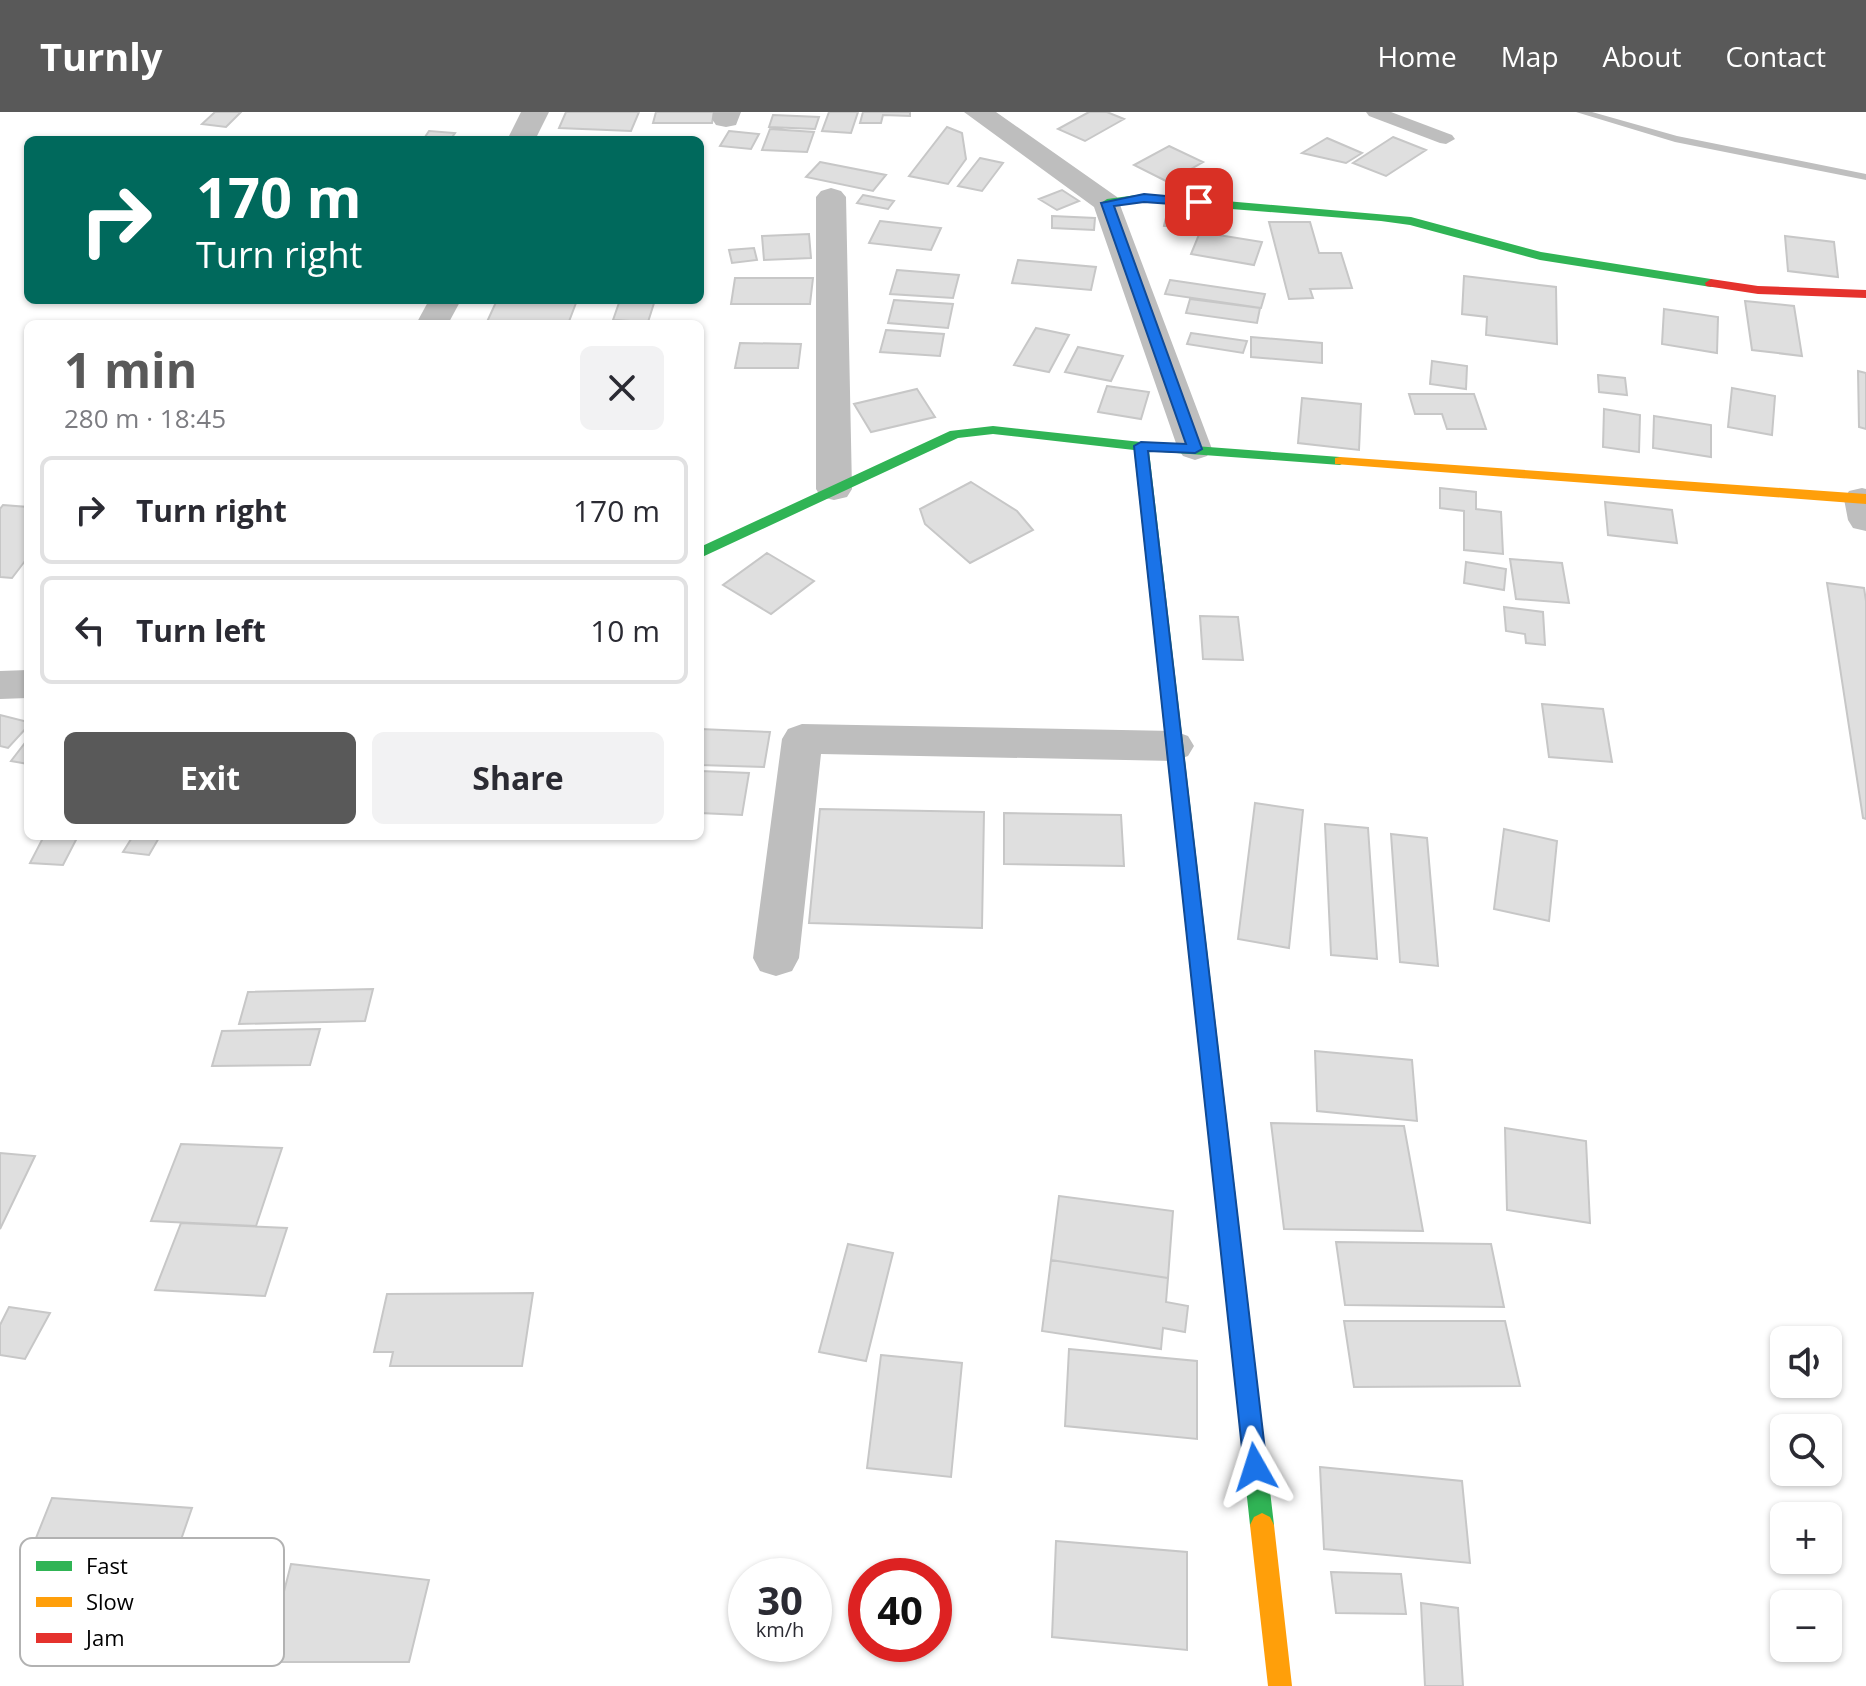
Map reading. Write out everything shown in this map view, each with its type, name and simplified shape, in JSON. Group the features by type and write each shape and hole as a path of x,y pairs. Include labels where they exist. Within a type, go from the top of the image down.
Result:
{"street":[{"path":"523,136 535,112"},
{"path":"978,112 1107,203 1195,449"},
{"path":"831,197 834,489"},
{"path":"1107,203 1144,198 1396,219 1540,256 1758,290 1866,294"},
{"path":"704,551 955,434 993,430 1141,446 1865,506"},
{"path":"1141,446 1280,1686"},
{"path":"0,685 24,684"},
{"path":"776,958 802,739 1174,746"}],"lane":[{"path":"1375,112 1446,139"}],"building":[{"path":"215,112 241,112 226,127 202,124"},
{"path":"566,112 639,112 631,131 559,128"},
{"path":"656,112 714,112 712,123 653,123"},
{"path":"829,112 858,112 851,133 822,131"},
{"path":"863,112 910,112 910,116 883,115 881,123 860,123"},
{"path":"1089,112 1107,112 1124,119 1085,141 1058,129"},
{"path":"773,115 819,117 815,129 769,127"},
{"path":"947,127 962,133 966,159 948,184 909,176"},
{"path":"770,129 814,132 807,152 762,150"},
{"path":"429,131 455,133 453,136 426,136"},
{"path":"729,131 759,134 751,149 720,146"},
{"path":"1393,137 1426,150 1386,176 1353,163"},
{"path":"1327,138 1362,153 1346,163 1302,153"},
{"path":"1169,146 1203,162 1168,182 1134,165"},
{"path":"980,158 1003,163 982,191 958,186"},
{"path":"820,162 886,175 873,191 806,177"},
{"path":"1062,190 1079,201 1057,210 1039,199"},
{"path":"863,195 894,201 888,209 857,203"},
{"path":"1169,205 1205,209 1202,223 1219,225 1218,232 1164,226"},
{"path":"1052,216 1095,218 1094,230 1052,228"},
{"path":"880,221 941,228 931,250 869,243"},
{"path":"1269,222 1310,222 1319,253 1341,253 1352,288 1310,289 1313,298 1289,299"},
{"path":"1200,232 1262,242 1254,265 1191,254"},
{"path":"809,234 811,258 764,260 762,236"},
{"path":"1785,236 1834,242 1838,277 1788,271"},
{"path":"754,248 757,260 732,263 729,250"},
{"path":"1018,260 1096,267 1091,290 1012,283"},
{"path":"897,270 959,275 953,298 890,294"},
{"path":"1464,276 1556,287 1557,344 1486,335 1487,317 1462,314"},
{"path":"735,278 813,278 810,304 731,304"},
{"path":"1170,280 1265,294 1261,308 1165,294"},
{"path":"1190,299 1260,308 1257,323 1186,313"},
{"path":"894,300 953,304 948,328 888,323"},
{"path":"1745,301 1794,306 1802,356 1752,350"},
{"path":"495,304 576,304 570,320 488,320"},
{"path":"619,304 654,304 649,320 613,320"},
{"path":"1664,309 1718,317 1717,353 1662,344"},
{"path":"1036,328 1069,335 1049,372 1014,365"},
{"path":"886,330 944,334 940,356 880,352"},
{"path":"1191,333 1247,341 1243,353 1187,344"},
{"path":"1251,337 1322,343 1322,363 1251,357"},
{"path":"740,343 801,344 798,368 735,368"},
{"path":"1078,347 1123,356 1111,381 1065,372"},
{"path":"1432,361 1467,366 1466,389 1430,384"},
{"path":"1858,371 1866,373 1866,429 1859,427"},
{"path":"1598,375 1625,378 1627,395 1599,392"},
{"path":"1107,386 1149,392 1141,419 1098,412"},
{"path":"1732,388 1775,396 1772,435 1728,427"},
{"path":"917,389 935,417 871,432 854,404"},
{"path":"1409,394 1474,394 1486,429 1447,429 1442,414 1415,414"},
{"path":"1302,398 1361,404 1359,450 1298,443"},
{"path":"1604,409 1640,415 1639,452 1603,447"},
{"path":"1654,416 1711,425 1711,457 1653,448"},
{"path":"971,482 1017,511 1033,530 970,563 925,524 920,509"},
{"path":"1440,488 1476,492 1476,509 1501,512 1503,554 1464,550 1464,511 1440,508"},
{"path":"1605,502 1672,510 1677,543 1608,535"},
{"path":"3,505 24,507 24,562 12,578 0,577 0,509"},
{"path":"767,553 814,581 771,614 723,585"},
{"path":"1510,559 1562,563 1569,603 1516,599"},
{"path":"1466,562 1506,569 1504,590 1464,583"},
{"path":"1827,583 1864,588 1866,819 1863,818"},
{"path":"1504,607 1543,612 1545,645 1526,643 1525,634 1506,631"},
{"path":"1200,616 1238,617 1243,660 1203,659"},
{"path":"1542,704 1603,709 1612,762 1549,757"},
{"path":"0,715 24,721 24,730 8,748 0,746"},
{"path":"704,729 770,732 764,767 704,765"},
{"path":"24,744 24,763 11,761"},
{"path":"704,771 749,773 742,815 704,813"},
{"path":"1255,803 1303,810 1289,948 1238,939"},
{"path":"820,809 984,812 982,928 809,923"},
{"path":"1004,813 1121,815 1124,866 1004,864"},
{"path":"1325,824 1368,828 1377,959 1331,955"},
{"path":"1504,829 1557,841 1549,921 1494,909"},
{"path":"1391,834 1427,838 1438,966 1400,962"},
{"path":"42,840 76,840 63,865 30,863"},
{"path":"130,840 158,840 149,855 123,852"},
{"path":"373,989 365,1021 239,1024 248,992"},
{"path":"320,1029 310,1065 212,1066 222,1031"},
{"path":"1315,1051 1412,1060 1417,1121 1317,1111"},
{"path":"1271,1123 1404,1126 1423,1231 1284,1229"},
{"path":"1505,1128 1586,1141 1590,1223 1507,1210"},
{"path":"181,1144 282,1148 256,1226 151,1221"},
{"path":"0,1153 35,1156 0,1229"},
{"path":"1059,1196 1173,1211 1168,1278 1051,1260"},
{"path":"181,1223 287,1228 265,1296 155,1290"},
{"path":"1336,1242 1491,1244 1504,1307 1345,1305"},
{"path":"848,1244 893,1253 866,1361 819,1352"},
{"path":"1051,1260 1168,1278 1166,1302 1188,1306 1185,1332 1163,1328 1161,1349 1042,1331"},
{"path":"533,1293 522,1366 390,1366 393,1352 374,1352 387,1294"},
{"path":"9,1307 50,1313 25,1359 0,1355 0,1325"},
{"path":"1344,1321 1505,1321 1520,1386 1354,1387"},
{"path":"1069,1349 1197,1361 1197,1439 1065,1426"},
{"path":"881,1355 962,1363 951,1477 867,1468"},
{"path":"1320,1467 1462,1481 1470,1563 1324,1549"},
{"path":"52,1498 192,1508 182,1538 36,1538"},
{"path":"1056,1541 1187,1552 1187,1650 1052,1637"},
{"path":"291,1564 429,1580 409,1662 284,1662 284,1591"},
{"path":"1331,1572 1401,1574 1406,1614 1336,1613"},
{"path":"1421,1603 1458,1608 1463,1686 1425,1686"}],"waterway":[{"path":"1581,112 1675,139 1866,177"}],"traffic: fast":[{"path":"1107,203 1144,198 1381,217 1411,221 1540,256 1711,283"},
{"path":"704,551 955,434 993,430 1141,446 1340,461"},
{"path":"1141,446 1262,1525"}],"traffic: slow":[{"path":"1340,461 1866,499"},
{"path":"1262,1525 1280,1686"}],"traffic: jam":[{"path":"1711,283 1758,290 1866,294"}],"route":[{"path":"1199,202 1144,198 1107,203 1195,449 1141,446 1255,1467"}]}
